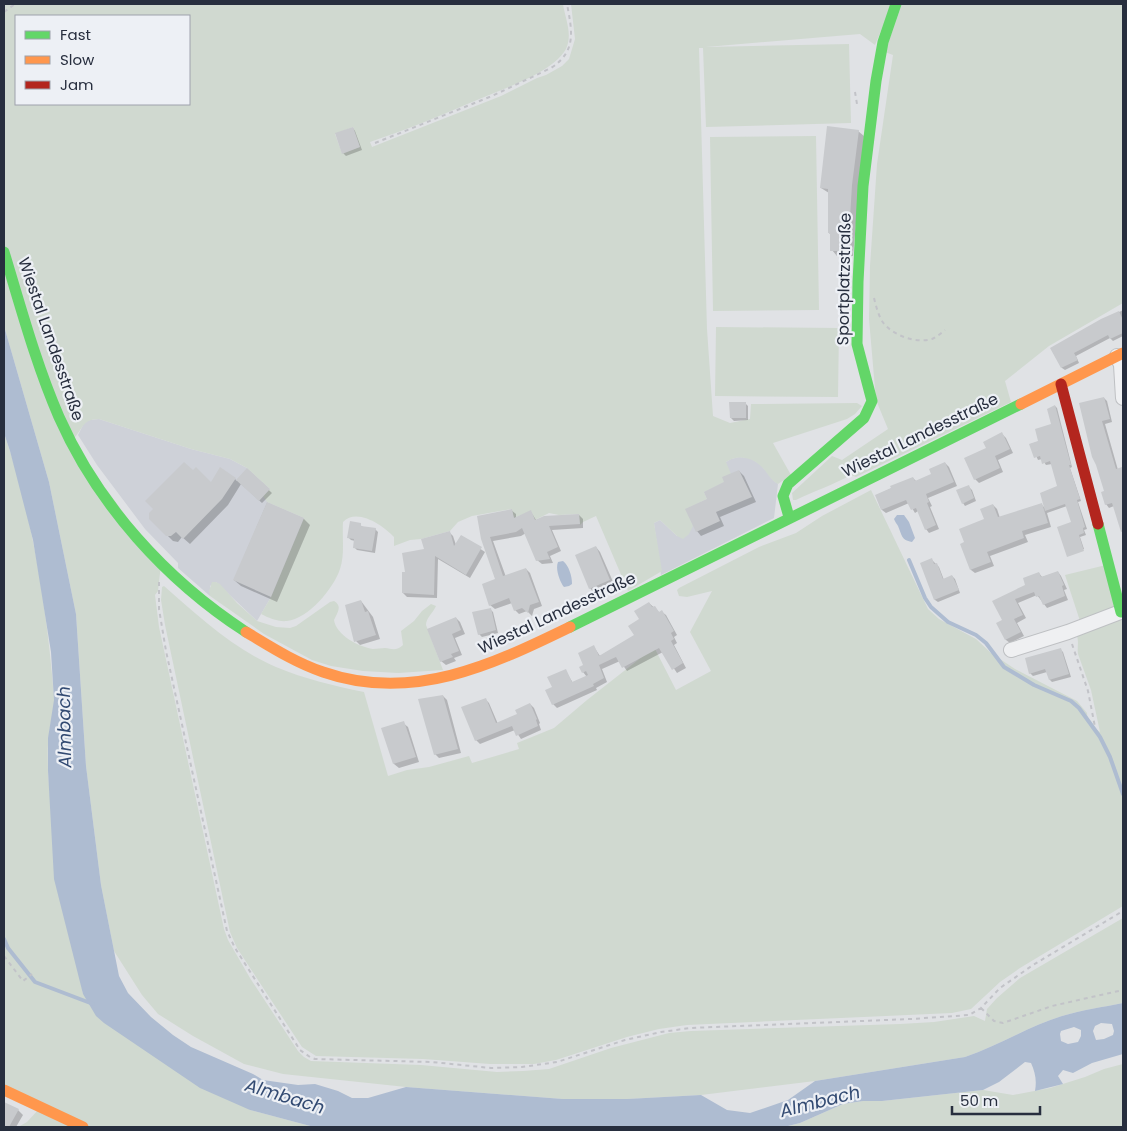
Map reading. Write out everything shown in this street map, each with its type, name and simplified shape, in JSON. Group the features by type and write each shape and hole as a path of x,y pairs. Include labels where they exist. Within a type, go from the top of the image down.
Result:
{"main road":[{"name":"Sportplatzstraße","path":"789,517 783,496 788,484 864,418 871,406 871,396 857,344 863,186 883,42 896,4"},
{"name":"Wiestal Landesstraße","path":"4,252 44,377 71,441 106,497 161,564 187,588 253,638 292,659 338,677 382,682 414,683 434,680 472,670 523,650 1120,355"},
{"path":"1061,384 1122,611"},
{"path":"4,1090 84,1127"}],"street":[{"path":"1120,355 1123,398"},
{"path":"1011,650 1068,632 1122,611"}],"path":[{"path":"4,12 15,4"},
{"path":"375,143 492,96 559,63 570,44 572,30 567,4"},
{"path":"874,299 882,320 897,333 917,340 925,340 945,330"},
{"path":"161,564 158,591 163,634 227,930 235,948 300,1050 315,1059 432,1062 491,1068 522,1067 557,1062 625,1040 671,1030 969,1015 1032,964 1123,911"},
{"path":"1068,632 1088,691 1095,727"},
{"path":"4,956 23,981 27,980 32,974"},
{"path":"980,1008 994,1021 1003,1023 1052,1006 1123,990"}],"shaded area":[{"path":"4,4 563,4 569,32 568,43 558,59 544,70 509,87 370,142 372,147 501,96 562,66 569,59 575,39 571,4 892,4 875,45 860,34 706,47 849,44 851,123 706,127 703,48 699,48 707,329 713,416 730,423 750,419 751,404 857,403 862,406 847,419 773,443 791,475 778,484 754,461 740,457 726,462 731,474 724,482 704,492 707,499 686,509 693,526 689,534 683,539 677,536 660,520 654,523 662,571 628,591 596,516 580,525 579,514 559,515 549,513 535,520 531,511 514,518 511,509 472,516 458,522 450,531 410,540 394,546 394,537 384,528 363,517 355,516 343,522 342,563 337,577 326,593 303,615 287,621 277,620 261,614 271,597 304,518 267,502 263,496 270,489 247,468 230,459 191,449 99,419 85,423 71,441 161,564 158,591 155,595 159,627 224,929 228,940 250,978 298,1051 311,1061 421,1065 497,1072 523,1071 549,1069 611,1048 669,1033 900,1024 934,1022 974,1016 985,1021 987,1009 1020,978 1123,918 1123,1003 1077,1012 1050,1020 965,1057 815,1081 701,1095 627,1099 563,1099 406,1087 283,1074 244,1064 158,1014 142,995 114,951 101,885 86,766 76,614 49,482 4,326","holes":["353,127 360,147 342,153 335,134"]},
{"path":"902,4 1123,4 1123,303 1049,346 1005,381 1011,402 856,477 851,475 793,500 792,493 832,456 842,460 888,429 876,400 869,319 870,266 877,164 893,55 885,52"},
{"path":"816,136 819,310 713,311 710,137"},
{"path":"716,327 839,328 838,397 715,396"},
{"path":"99,419 191,449 230,459 247,468 270,489 267,502 304,518 271,597 257,621 216,582 210,586 210,596 178,568 178,563 145,529 97,465 78,435 84,423 89,420"},
{"path":"4,433 31,530 43,597 54,697 48,749 50,801 83,994 250,1110 314,1127 18,1127 27,1122 38,1110 4,1090"},
{"path":"739,457 750,458 761,465 778,484 774,518 661,575 654,523 660,520 677,536 685,509 707,499 704,492 726,462"},
{"path":"871,490 928,609 939,619 976,639 991,653 1015,669 1077,701 1087,713 1088,724 1100,732 1091,690 1078,654 1077,636 1083,631 1123,615 1123,906 1020,968 1000,982 971,1009 952,1013 687,1025 659,1029 627,1037 556,1060 534,1064 490,1064 423,1059 316,1056 302,1047 237,948 230,932 165,625 161,600 162,587 164,586 231,642 261,660 309,679 364,692 388,776 469,756 472,763 519,749 517,743 554,728 647,653 655,649 676,690 711,671 690,632 712,591 687,597 679,596 677,590 759,547 796,533 822,516"},
{"path":"1106,565 1116,607 1080,621 1065,575"},
{"path":"212,582 220,584 257,621 276,627 290,628 296,626 334,601 339,607 334,620 339,631 355,643 373,649 401,647 403,645 401,631 431,604 436,606 426,625 443,670 398,673 363,671 331,666 312,660 264,634 210,596 209,591"},
{"path":"1123,1064 1123,1127 784,1127 800,1123 843,1104 983,1090 1013,1095 1050,1088"}],"water":[{"name":"Almbach","path":"4,326 49,482 76,614 86,766 101,885 119,976 128,993 151,1017 191,1047 263,1080 298,1085 315,1084 338,1091 352,1098 368,1098 406,1087 563,1099 627,1099 701,1095 727,1110 750,1113 788,1100 815,1081 965,1057 1050,1020 1077,1012 1123,1003 1123,1054 1092,1063 1073,1073 1063,1070 1058,1076 1063,1084 1035,1091 1036,1080 1034,1070 1031,1063 1025,1062 999,1082 983,1090 843,1104 800,1123 784,1127 314,1127 250,1110 200,1088 104,1023 96,1016 83,994 54,879 48,771 48,738 54,700 51,652 33,540 4,433","holes":["1101,1023 1112,1024 1113,1035 1096,1040 1093,1031 1095,1026","1074,1027 1081,1030 1078,1042 1068,1044 1061,1041 1061,1031"]},
{"path":"897,515 904,515 909,522 915,538 912,542 902,537 894,519"},
{"path":"563,561 570,571 572,584 564,587 557,568 558,562"}],"building":[{"path":"827,126 859,130 852,185 848,251 830,251 828,189 820,188"},
{"path":"353,127 360,147 342,154 335,133"},
{"path":"1119,311 1123,320 1123,333 1110,339 1108,335 1074,353 1078,360 1061,368 1050,348"},
{"path":"1104,397 1110,419 1102,421 1116,469 1122,467 1123,472 1123,531 1121,532 1112,503 1105,505 1101,492 1104,491 1092,457 1079,403"},
{"path":"729,402 746,402 746,418 730,418"},
{"path":"1055,405 1071,465 1069,465 1080,499 1077,500 1085,527 1083,528 1084,533 1079,535 1084,551 1067,557 1057,527 1071,522 1065,504 1045,511 1040,493 1057,486 1050,461 1042,464 1040,456 1034,458 1029,444 1038,441 1035,429 1051,424 1047,409"},
{"path":"1002,432 1010,449 995,456 1000,468 974,480 964,458 986,448 983,442"},
{"path":"184,462 193,470 196,467 211,482 220,467 236,478 222,499 183,539 176,532 171,536 166,536 149,519 149,513 153,509 145,501"},
{"path":"945,462 954,482 926,494 929,502 927,503 936,525 925,530 916,508 911,510 906,500 881,510 875,495 891,488 890,486 913,477 915,481 931,474 929,469"},
{"path":"247,468 270,489 259,501 236,480"},
{"path":"739,470 752,497 716,512 720,521 696,532 685,509 707,499 704,492 724,482 722,477"},
{"path":"969,485 974,498 962,504 956,490"},
{"path":"267,502 304,518 271,597 233,580"},
{"path":"1042,503 1048,523 1022,531 1024,538 987,552 991,562 970,570 960,544 964,542 959,529 984,519 980,509 993,504 998,517"},
{"path":"512,509 514,518 531,510 535,520 544,516 579,514 580,524 549,526 558,547 547,552 550,559 536,561 522,528 516,532 490,537 503,576 526,568 539,602 530,605 528,613 522,608 514,611 509,598 489,606 482,584 495,579 481,539 477,516"},
{"path":"350,521 361,523 361,526 376,528 372,551 353,548 354,539 347,538"},
{"path":"450,531 454,546 461,535 482,547 466,575 435,556 434,595 402,593 402,572 405,572 402,553 424,549 421,539"},
{"path":"596,546 610,580 589,589 575,555"},
{"path":"932,558 934,564 937,563 943,579 952,575 959,590 934,600 920,563"},
{"path":"1058,571 1064,585 1062,586 1065,596 1043,605 1039,596 1036,597 1034,592 1015,599 1023,615 1014,619 1021,632 1005,640 996,623 1002,620 992,601 1025,585 1023,578 1039,572 1041,577"},
{"path":"361,600 365,612 368,611 376,635 354,642 345,605"},
{"path":"649,602 659,612 662,610 674,631 671,633 674,639 671,641 683,663 672,670 659,648 622,668 616,657 599,665 604,678 593,684 594,686 552,705 545,690 552,687 547,677 566,669 572,682 588,675 586,671 582,673 579,667 583,665 578,653 594,645 599,656 634,635 628,626 639,619 634,611"},
{"path":"491,608 496,630 478,635 472,612"},
{"path":"456,617 461,630 452,634 459,651 451,654 453,657 440,662 427,629"},
{"path":"1061,648 1069,674 1049,680 1045,669 1029,674 1025,658"},
{"path":"443,695 458,749 434,755 418,699"},
{"path":"486,698 496,723 517,714 515,710 530,703 538,726 516,736 512,726 475,741 461,707"},
{"path":"404,721 416,757 393,764 381,728"},
{"path":"4,1102 19,1109 9,1127 4,1127"}],"waterway":[{"path":"909,560 925,598 931,607 948,622 976,635 986,643 1004,667 1034,685 1071,701 1079,708 1100,737 1110,757 1123,794"},
{"path":"4,939 8,948 35,982 93,1004"}],"traffic: fast":[{"path":"789,517 783,496 788,484 864,418 872,401 857,344 863,186 876,81 883,42 896,4"},
{"path":"4,252 43,377 59,417 93,480 114,510 162,564 189,589 246,632"},
{"path":"570,627 1021,404"},
{"path":"1098,524 1121,612"}],"traffic: slow":[{"path":"1021,404 1123,353"},
{"path":"246,632 293,659 323,672 356,681 388,683 420,681 451,675 481,666 570,627"},
{"path":"4,1090 83,1127"}],"traffic: jam":[{"path":"1061,384 1098,524"}]}
